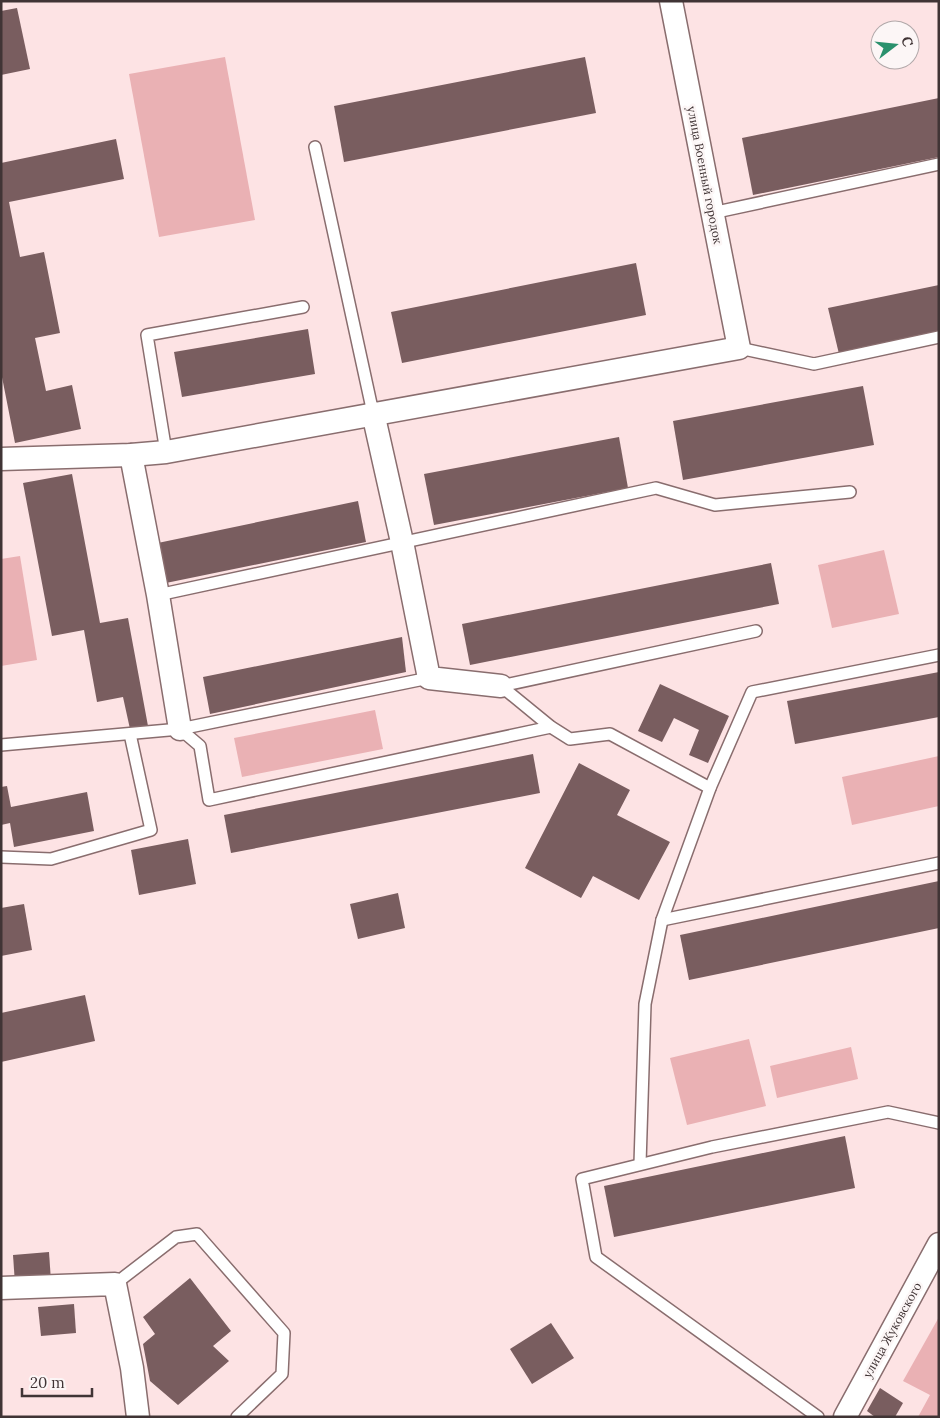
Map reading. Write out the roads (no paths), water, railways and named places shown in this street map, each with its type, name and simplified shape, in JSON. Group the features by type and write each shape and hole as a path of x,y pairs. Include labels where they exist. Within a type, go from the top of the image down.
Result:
{"street":[{"name":"улица Военный городок","path":"671,1 739,348"},
{"path":"1,459 131,455 166,452 739,348"},
{"path":"373,413 430,678 501,686"},
{"path":"131,455 158,595 180,729"},
{"name":"улица Жуковского","path":"845,1417 939,1244"},
{"path":"1,1288 115,1284 132,1368 138,1417"}],"lane":[{"path":"315,147 373,413"},
{"path":"712,213 939,164"},
{"path":"166,452 147,335 303,307"},
{"path":"739,348 814,364 939,337"},
{"path":"158,595 656,488 715,504 850,492"},
{"path":"501,686 756,631"},
{"path":"640,1164 645,1004 662,920 710,788 752,692 939,654"},
{"path":"1,746 180,729 430,678"},
{"path":"501,686 570,740 610,734 710,788"},
{"path":"180,729 200,746 209,800 551,727"},
{"path":"1,857 51,859 151,830 130,734"},
{"path":"662,920 939,863"},
{"path":"818,1417 596,1257 582,1179 712,1147 888,1112 939,1123"},
{"path":"115,1284 176,1237 197,1234 284,1333 282,1374 237,1417"}]}
